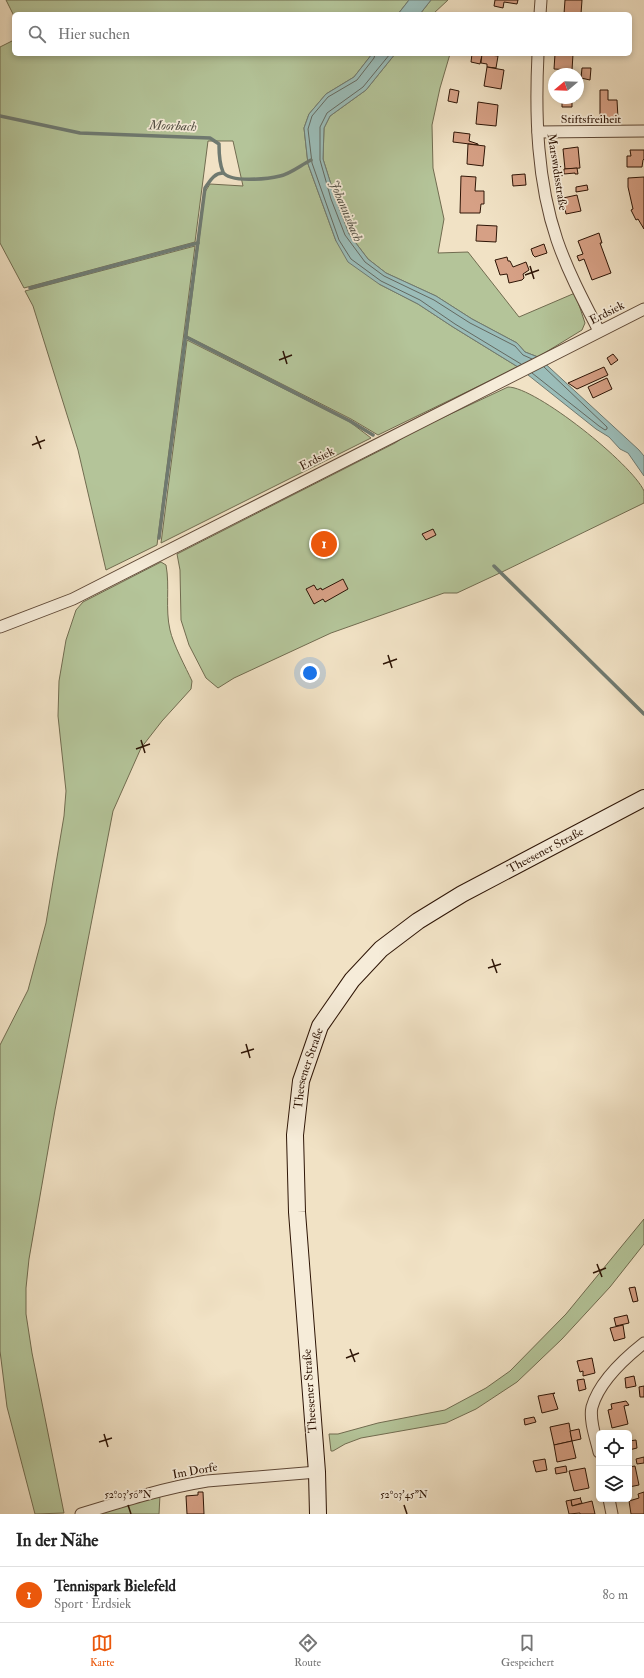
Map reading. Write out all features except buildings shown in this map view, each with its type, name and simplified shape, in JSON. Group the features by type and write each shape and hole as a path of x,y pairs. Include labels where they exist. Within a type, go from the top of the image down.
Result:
{"street":[{"path":"540,12 541,0"},
{"name":"Marswidisstraße","path":"538,56 538,132 544,190 553,226 568,266 599,332"},
{"name":"Stiftsfreiheit","path":"538,132 644,131"},
{"name":"Erdsiek","path":"0,627 73,599 644,309"},
{"name":"Theesener Straße","path":"318,1514 317,1472 297,1212 295,1134 301,1081 320,1026 356,975 381,949 418,921 462,894 644,798"},
{"path":"596,1438 592,1420 592,1408 607,1380 628,1356 644,1343"},
{"name":"Im Dorfe","path":"81,1514 189,1484 207,1481 317,1472"},
{"path":"610,1502 612,1514"}],"green space":[{"path":"6,0 409,0 400,12 12,12"},
{"path":"431,0 448,0 435,12 422,12"},
{"path":"12,41 12,56 370,56 354,77 326,94 309,114 304,128 308,164 336,241 379,284 418,304 518,367 378,435 351,419 187,336 205,192 210,184 243,186 233,141 208,141 195,242 24,288 0,243 0,47"},
{"path":"393,56 449,56 440,88 432,125 433,168 444,219 438,253 468,252 519,317 575,293 585,323 582,330 538,357 525,352 517,343 472,319 436,296 386,273 368,259 349,234 323,159 324,128 330,116 366,90"},
{"path":"195,246 157,545 106,570 78,450 33,306 25,291"},
{"path":"187,340 350,422 371,438 161,543"},
{"path":"508,387 521,390 539,399 582,429 603,446 622,463 636,479 644,491 644,503 457,593 444,593 331,633 234,678 218,688 206,678 189,645 181,620 180,570 177,554 395,443 410,433"},
{"path":"161,562 166,565 170,630 192,681 191,689 162,721 141,748 113,811 55,1110 29,1259 26,1288 26,1314 32,1353 64,1513 35,1514 7,1407 0,1351 0,1045 28,990 46,923 64,816 66,791 58,716 59,681 66,640 76,610 83,602"},
{"path":"644,1219 644,1244 610,1287 562,1339 517,1382 476,1409 446,1423 361,1438 331,1451 329,1434 338,1434 378,1423 445,1410 486,1388 510,1371 566,1314"},
{"path":"160,1495 159,1514 98,1514"}],"water":[{"path":"409,0 431,0 422,12 400,12"},
{"path":"370,56 393,56 366,90 330,116 324,128 323,159 349,234 368,259 386,273 436,296 472,319 517,343 525,352 538,357 639,450 644,456 644,476 628,453 620,449 609,437 596,429 518,367 418,304 379,284 348,262 336,241 308,164 304,128 309,114 326,94 354,77"}],"waterway":[{"name":"Moorbach","path":"0,116 80,133 210,138 219,144 220,162 223,172 233,178 258,179 280,176 311,160"},
{"path":"159,538 205,188 217,174 223,173"},
{"path":"30,288 198,243"},
{"path":"186,337 350,421 373,435"},
{"path":"494,566 644,714"}],"place":[{"name":"Tennispark Bielefeld","path":"324,544"}],"water label":[{"name":"Johannisbach","path":"346,211"}]}
